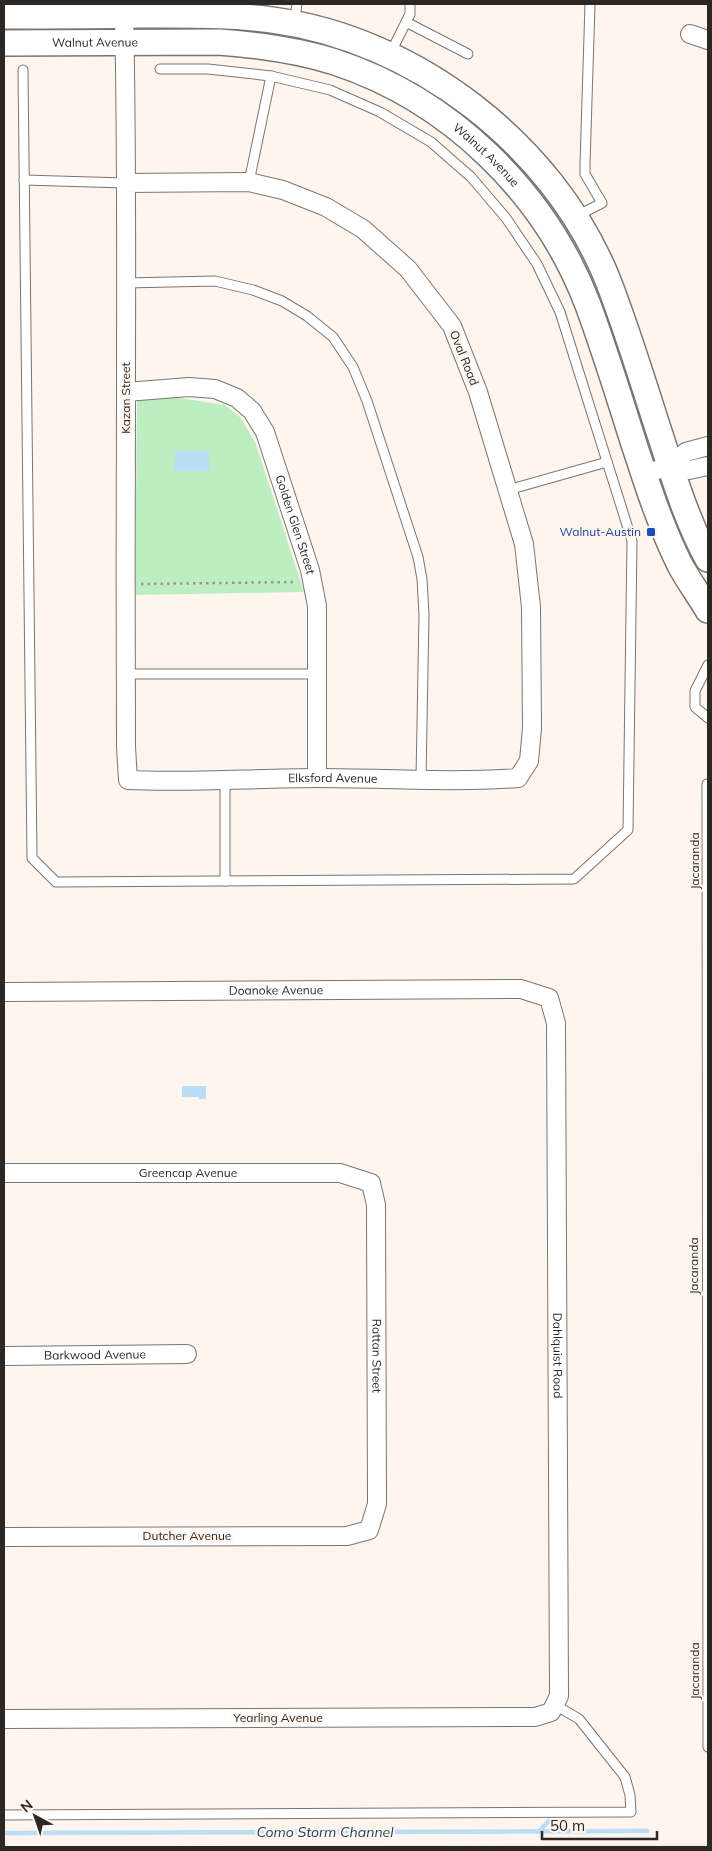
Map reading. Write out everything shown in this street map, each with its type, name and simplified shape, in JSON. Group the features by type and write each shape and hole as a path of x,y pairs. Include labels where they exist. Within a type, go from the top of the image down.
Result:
{"main road":[{"path":"4,16 125,10 226,16 295,14 332,33 389,55 448,88 498,127 533,163 575,218 598,259 615,300 686,514 708,559"},
{"name":"Walnut Avenue","path":"4,43 219,42 267,47 318,58 367,75 419,102 470,139 496,162 516,184 550,229 571,266 587,304 661,523 685,573 708,610"},
{"path":"550,229 575,218"}],"street":[{"name":"Kazan Street","path":"125,10 126,746 128,780"},
{"path":"690,34 708,40"},
{"name":"Oval Road","path":"126,183 249,182 284,190 326,207 363,229 408,269 452,326 478,392 524,544 531,607 532,728 529,761"},
{"name":"Golden Glen Street","path":"126,392 190,387 215,389 236,398 252,411 265,432 310,570 316,606 317,778"},
{"path":"644,474 670,466 686,452 708,446"},
{"path":"670,466 689,470 708,466"},
{"name":"Elksford Avenue","path":"128,780 165,782 317,778 484,781 518,778 529,761"},
{"name":"Doanoke Avenue","path":"4,992 521,989 549,998"},
{"name":"Dahlquist Road","path":"549,998 556,1023 559,1696 553,1709"},
{"name":"Greencap Avenue","path":"4,1173 340,1173 371,1183"},
{"name":"Rattan Street","path":"369,1530 377,1504 376,1205 371,1183"},
{"name":"Barkwood Avenue","path":"4,1356 187,1354"},
{"name":"Dutcher Avenue","path":"4,1537 346,1536 369,1530"},
{"name":"Yearling Avenue","path":"4,1719 535,1718 553,1709"}],"lane":[{"path":"389,55 410,14 410,4"},
{"path":"575,218 602,203 586,174 585,164 590,4"},
{"path":"406,22 468,54"},
{"path":"23,70 32,858 56,882 574,879 628,830 632,541 560,312 536,264 506,218 471,177 430,142 380,112 330,90 270,76 208,69 160,69"},
{"path":"249,182 270,76"},
{"path":"24,180 126,183"},
{"path":"126,283 215,281 253,290 282,300 307,316 332,337 353,367 367,401 418,557 422,579 424,614 421,779"},
{"path":"508,490 607,462"},
{"path":"708,666 695,691 695,707 708,718"},
{"path":"126,674 317,674"},
{"path":"225,881 226,780"},
{"name":"Jacaranda","path":"707,784 708,1747"},
{"path":"4,1815 631,1812 630,1795 625,1777 579,1719 553,1709"}],"path":[{"path":"126,584 312,582"}],"shaded area":[{"path":"708,1844 708,1847 4,1847 4,1846"}],"green space":[{"path":"173,397 225,405 241,418 256,444 304,592 135,595 137,401"}],"water":[{"path":"175,451 209,451 209,471 174,471"},
{"path":"182,1086 206,1086 206,1099 182,1097"}],"waterway":[{"path":"539,1831 549,1821"},
{"name":"Como Storm Channel","path":"4,1833 647,1831"}],"place":[{"name":"Walnut-Austin","path":"651,532"}]}
